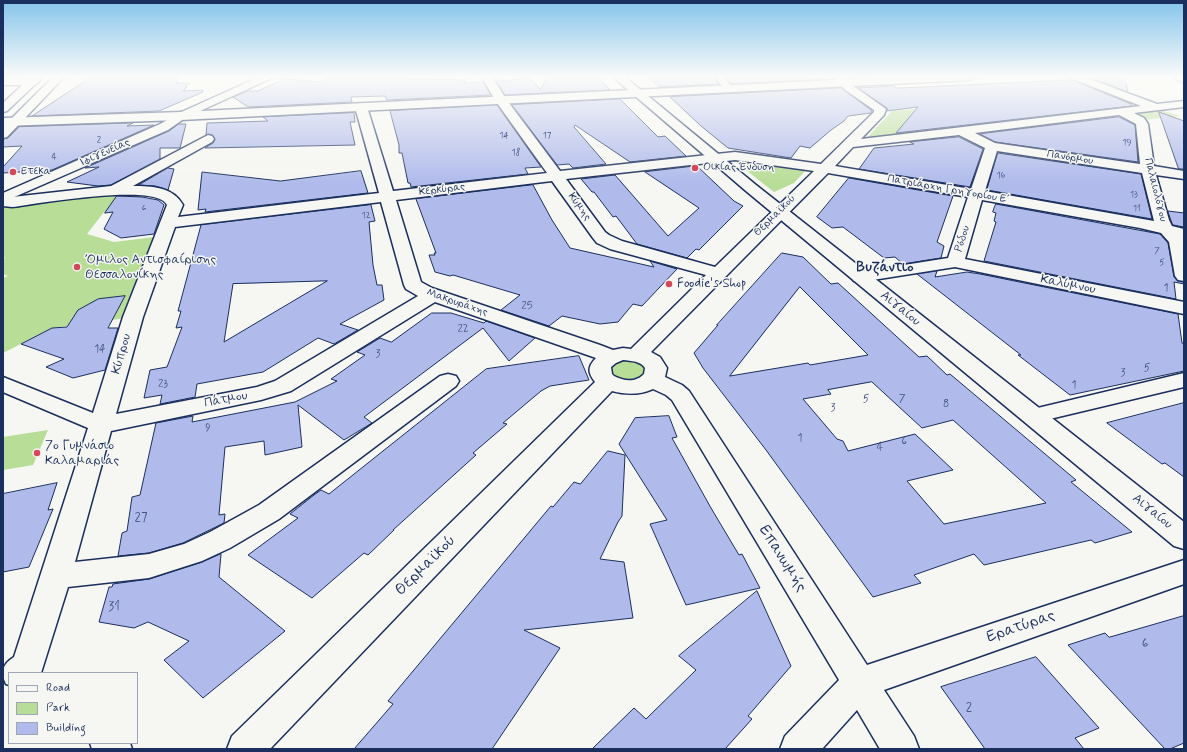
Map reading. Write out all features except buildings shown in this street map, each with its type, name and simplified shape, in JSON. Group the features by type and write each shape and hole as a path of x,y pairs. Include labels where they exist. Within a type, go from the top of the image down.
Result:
{"street":[{"path":"3,134 9,122 20,112"},
{"path":"181,116 190,112"},
{"path":"9,122 259,112"},
{"name":"Μακρυράχης","path":"363,112 388,196 411,281 418,289 594,349 609,370"},
{"name":"Κύμης","path":"510,112 603,239 616,245 717,273"},
{"name":"Αιγαίου","path":"659,112 860,277 1184,538"},
{"name":"Θερμαϊκού","path":"636,354 880,112"},
{"path":"849,144 1120,112"},
{"name":"Παλαιολόγου","path":"1121,112 1140,121 1142,124 1148,170 1161,220 1166,229 1177,241 1184,276"},
{"path":"1171,112 1177,114"},
{"name":"Ιφιγενείας","path":"3,190 149,126 181,116"},
{"name":"Ιφιγενείας","path":"3,200 164,127 181,116"},
{"name":"Πανόρμου","path":"960,130 992,146 1184,175"},
{"path":"113,190 208,139"},
{"name":"Ρόδου","path":"860,277 956,262 992,146"},
{"name":"Πατριάρχη Γρηγορίου Ε΄","path":"714,158 740,156 824,168 1142,223 1184,234"},
{"name":"Κερκύρας","path":"169,223 714,158"},
{"name":"Κύπρου","path":"3,200 12,202 113,190 137,190 158,192 172,199 176,205 133,317 56,576 20,672"},
{"name":"Καλύμνου","path":"956,262 1183,306"},
{"name":"Πάτμου","path":"101,425 261,393 283,386 433,295"},
{"path":"623,354 636,354 654,363 657,369 657,374 653,380 639,386 621,387 609,370 623,354"},
{"name":"Θερμαϊκού","path":"244,749 609,370"},
{"name":"Επανωμής","path":"653,380 674,390 681,396 901,749"},
{"path":"1033,416 1184,380"},
{"path":"56,576 149,566 192,553 220,540 269,512 448,381"},
{"path":"3,384 101,425"},
{"name":"Ερατύρας","path":"859,683 1184,572"},
{"path":"798,749 859,683"}],"green space":[{"path":"891,112 1004,112 1022,121 865,140"},
{"path":"1168,112 1181,116 1133,121 1119,113"},
{"path":"740,160 803,169 805,171 794,183 774,192 737,163"},
{"name":"Όμιλος Αντισφαίρισης Θεσσαλονίκης","path":"113,190 158,192 104,212 87,234 114,242 163,236 133,317 52,328 3,353 3,278 8,276 3,274 3,261 5,257 3,257 3,206"},
{"path":"621,361 636,362 643,366 644,372 637,378 621,378 613,373 612,368"},
{"path":"48,430 33,465 3,470 3,437"}],"place":[{"name":"Οικίας Ένδυση","path":"695,168"},
{"name":"Ετεκα","path":"13,172"},
{"name":"Όμιλος Αντισφαίρισης Θεσσαλονίκης","path":"77,267"},
{"name":"Foodie's Shop","path":"669,284"},
{"name":"7ο Γυμνάσιο Καλαμαριάς","path":"37,453"}],"district":[{"name":"Βυζάντιο","path":"885,268"}]}
